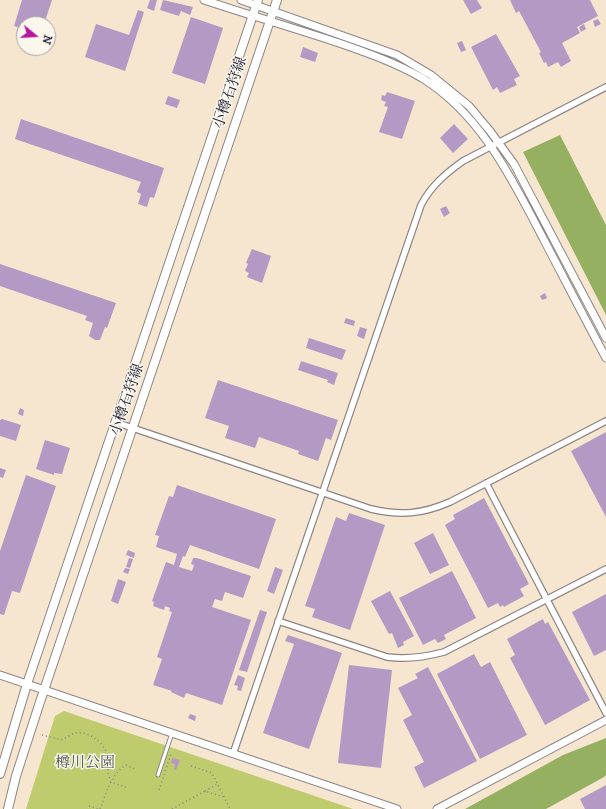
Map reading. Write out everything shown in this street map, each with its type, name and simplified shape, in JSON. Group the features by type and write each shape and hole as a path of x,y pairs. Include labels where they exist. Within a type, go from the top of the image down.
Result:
{"main road":[{"name":"小樽石狩線","path":"8,809 16,776 44,690 277,0"},
{"name":"小樽石狩線","path":"0,774 27,684 257,2"}],"street":[{"path":"204,0 378,56 423,79 467,116 505,166 606,358"},
{"path":"241,0 257,2 274,11 381,49 413,63 451,89 470,106 499,143 518,171 606,338"},
{"path":"233,754 421,205 435,183 447,173 477,154 606,87"},
{"path":"116,422 371,509 400,514 431,510 606,421"},
{"path":"486,483 548,599 606,713"},
{"path":"278,621 387,657 414,658 444,652 606,569"},
{"path":"0,675 397,809"},
{"path":"437,809 606,720"}],"lane":[{"path":"158,775 172,733"}],"path":[{"path":"42,735 61,740 75,733 82,733 97,739 107,754 107,770 111,782"},
{"path":"159,790 171,754"},
{"path":"89,806 99,809 111,782 122,768 126,765 135,768"},
{"path":"191,766 212,774 230,809"},
{"path":"111,782 126,787"},
{"path":"172,809 217,784"},
{"path":"205,791 224,797"}],"green space":[{"path":"560,135 606,225 606,315 523,152"},
{"name":"樽川公園","path":"64,711 353,809 26,809 55,716"},
{"path":"606,738 606,775 546,809 465,809 563,755"}],"building":[{"path":"22,0 52,0 47,16 17,16"},
{"path":"150,0 157,0 154,11 147,8"},
{"path":"163,0 193,7 190,15 181,11 179,16 160,10"},
{"path":"463,0 477,0 482,8 471,14"},
{"path":"510,0 590,0 598,16 577,27 580,33 562,43 571,61 561,67 558,62 548,67 546,62 544,63 539,53 541,52 519,11 516,13"},
{"path":"138,10 144,12 125,71 85,57 96,24 129,35"},
{"path":"191,17 223,28 205,84 172,73"},
{"path":"598,19 601,24 595,27 593,21"},
{"path":"584,24 586,29 581,32 579,27"},
{"path":"496,34 520,76 514,79 517,85 500,93 497,87 493,90 471,47"},
{"path":"462,41 466,50 461,52 457,43"},
{"path":"303,47 318,53 315,62 300,57"},
{"path":"387,92 415,101 402,139 379,132 388,107 384,106 386,102 381,100 382,95 385,96"},
{"path":"168,96 180,100 177,108 165,104"},
{"path":"21,119 164,168 154,198 150,197 147,207 138,204 141,194 137,192 141,182 15,139"},
{"path":"454,124 468,139 453,153 440,138"},
{"path":"446,206 450,213 444,217 440,209"},
{"path":"252,249 271,256 262,283 247,277 249,273 245,271 248,264 246,263"},
{"path":"0,264 116,303 107,328 105,327 100,340 95,340 89,336 93,323 85,320 87,316 0,286"},
{"path":"545,293 547,298 542,300 540,296"},
{"path":"346,318 355,321 354,326 344,323"},
{"path":"360,327 367,329 364,339 357,336"},
{"path":"309,338 346,350 342,360 306,348"},
{"path":"301,361 338,373 334,385 327,382 328,380 298,370"},
{"path":"218,380 338,420 331,440 326,438 318,461 298,454 299,451 259,437 255,448 225,438 229,426 205,418"},
{"path":"20,408 24,410 23,416 18,414"},
{"path":"2,419 21,425 16,441 0,436 0,420"},
{"path":"606,432 606,517 571,451"},
{"path":"45,440 70,448 62,474 54,473 54,475 36,469"},
{"path":"0,468 6,470 3,478 0,477"},
{"path":"26,475 56,486 20,593 12,591 4,615 0,614 0,551"},
{"path":"177,485 276,519 259,569 190,545 185,557 183,556 179,567 192,571 194,565 191,564 193,558 197,558 251,576 243,598 225,592 222,601 215,599 212,607 251,620 222,705 186,693 184,698 171,692 172,691 153,685 162,659 157,657 172,612 169,611 170,608 165,606 164,610 153,606 154,602 152,601 166,562 174,565 177,554 156,547 159,536 155,535 169,496 173,497"},
{"path":"484,498 529,584 520,589 524,596 504,607 503,605 500,607 498,603 488,608 445,525 455,519 453,515"},
{"path":"349,513 385,525 350,630 312,617 315,609 305,606 336,517 346,521"},
{"path":"433,533 449,565 430,574 414,543"},
{"path":"128,550 135,553 134,558 126,555"},
{"path":"129,558 133,559 130,568 126,567"},
{"path":"275,567 283,570 274,594 267,591"},
{"path":"125,568 130,569 128,574 123,572"},
{"path":"452,571 476,618 444,635 446,639 438,643 435,639 423,645 399,598"},
{"path":"118,579 126,582 118,604 111,601"},
{"path":"390,591 414,636 403,642 404,645 398,648 392,633 389,634 371,601"},
{"path":"606,594 606,650 594,656 572,612"},
{"path":"260,610 267,612 247,672 239,670"},
{"path":"543,619 545,624 548,622 590,700 545,725 510,658 515,655 507,639"},
{"path":"288,635 342,653 309,749 263,733 294,644 285,641"},
{"path":"474,654 481,667 490,662 527,735 480,759 437,674"},
{"path":"349,665 392,670 381,768 338,763"},
{"path":"428,667 477,761 424,788 414,767 424,762 403,720 412,715 398,688 418,678 415,674"},
{"path":"238,675 245,678 241,691 237,690 238,686 234,685"},
{"path":"190,714 196,716 195,721 188,718"},
{"path":"172,758 180,760 176,770 174,769 175,764 171,763"},
{"path":"606,785 606,809 585,809 580,799"}]}
